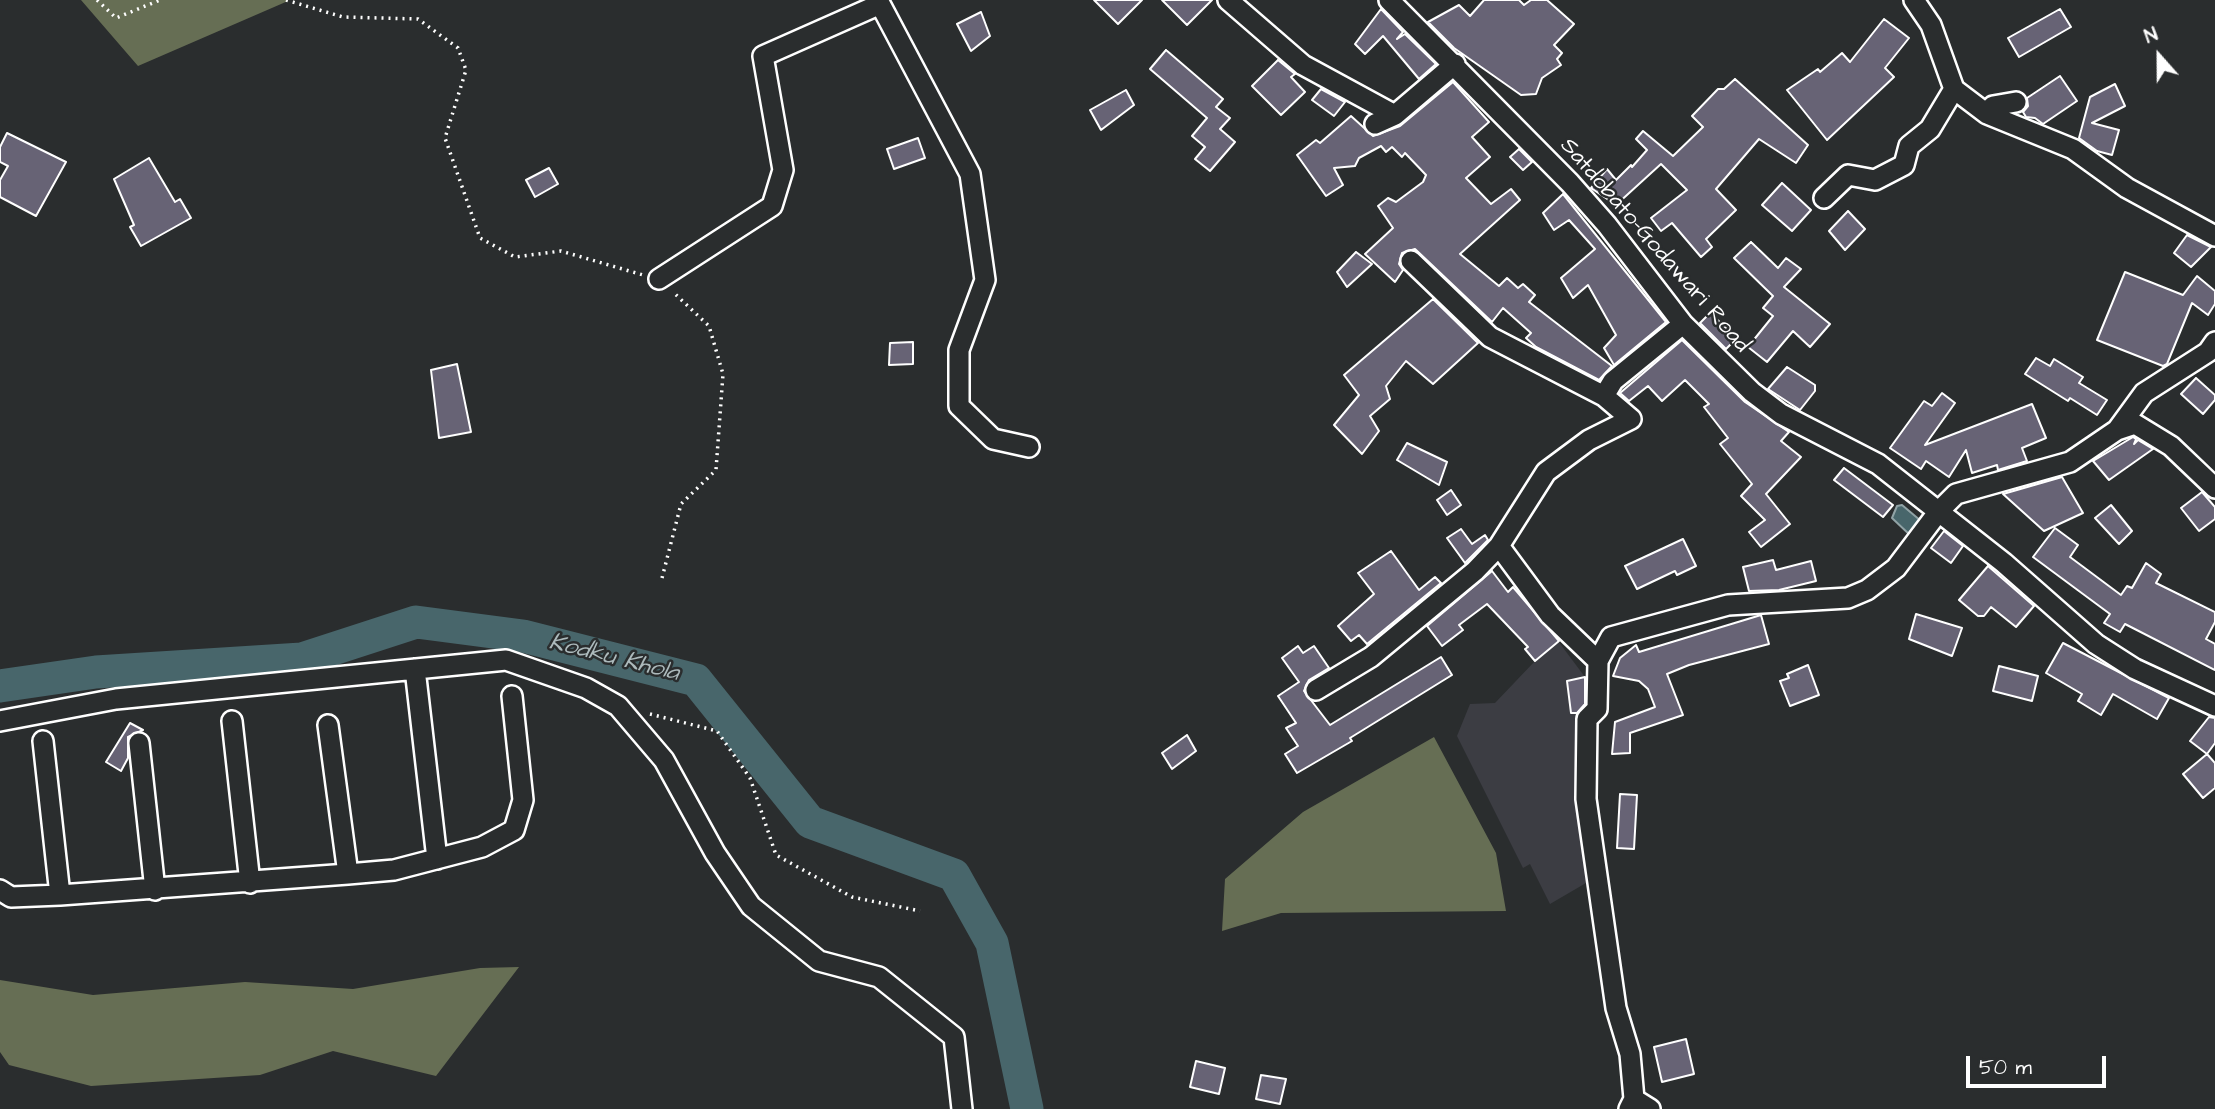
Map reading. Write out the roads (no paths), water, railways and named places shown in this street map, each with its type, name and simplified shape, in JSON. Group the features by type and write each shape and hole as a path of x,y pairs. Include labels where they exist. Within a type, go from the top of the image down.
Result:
{"street":[{"path":"1228,0 1303,65 1395,115"},
{"name":"Satdobato-Godawari Road","path":"1389,0 1455,64 1598,214 1683,324 1734,376 1781,414 1878,464 1939,511 2095,644 2135,669 2215,706"},
{"path":"1914,0 1931,25 1954,89 1987,114 2073,149 2127,188 2215,236"},
{"path":"659,279 772,206 783,170 763,56 878,2 970,174 985,280 959,350 960,406 993,439 1029,447"},
{"path":"1375,124 1395,115 1455,64"},
{"path":"1824,198 1848,175 1875,180 1904,165 1909,146 1930,129 1954,89"},
{"path":"1987,114 1993,106 2016,102"},
{"path":"1316,690 1371,657 1475,570 1499,545 1546,472 1589,440 1631,419 1604,396 1490,337 1411,261"},
{"path":"1604,396 1613,381 1683,324"},
{"path":"2118,430 2144,393 2208,352 2215,342"},
{"path":"1638,1106 1629,1054 1616,1008 1586,799 1587,719 1597,709 1598,660 1611,637 1728,605 1848,598 1858,594 1896,568 1939,511 1955,495 1992,481 2070,462 2118,430 2135,424 2171,446 2215,488"},
{"path":"1499,545 1550,615 1598,660"},
{"path":"0,721 116,699 506,660 586,688 618,706 664,760 715,853 751,906 819,961 879,977 954,1037 962,1109"},
{"path":"415,669 437,859"},
{"path":"0,890 11,897 250,883 394,870 482,847 514,830 523,800 512,696"},
{"path":"232,721 250,883"},
{"path":"328,725 348,874"},
{"path":"43,741 60,895"},
{"path":"139,743 155,890"}],"water":[{"path":"1902,505 1921,521 1911,536 1892,518 1897,506"}],"waterway":[{"name":"Kodku Khola","path":"0,686 96,672 302,659 416,622 523,636 696,680 810,822 954,875 992,943 1027,1109"}]}
